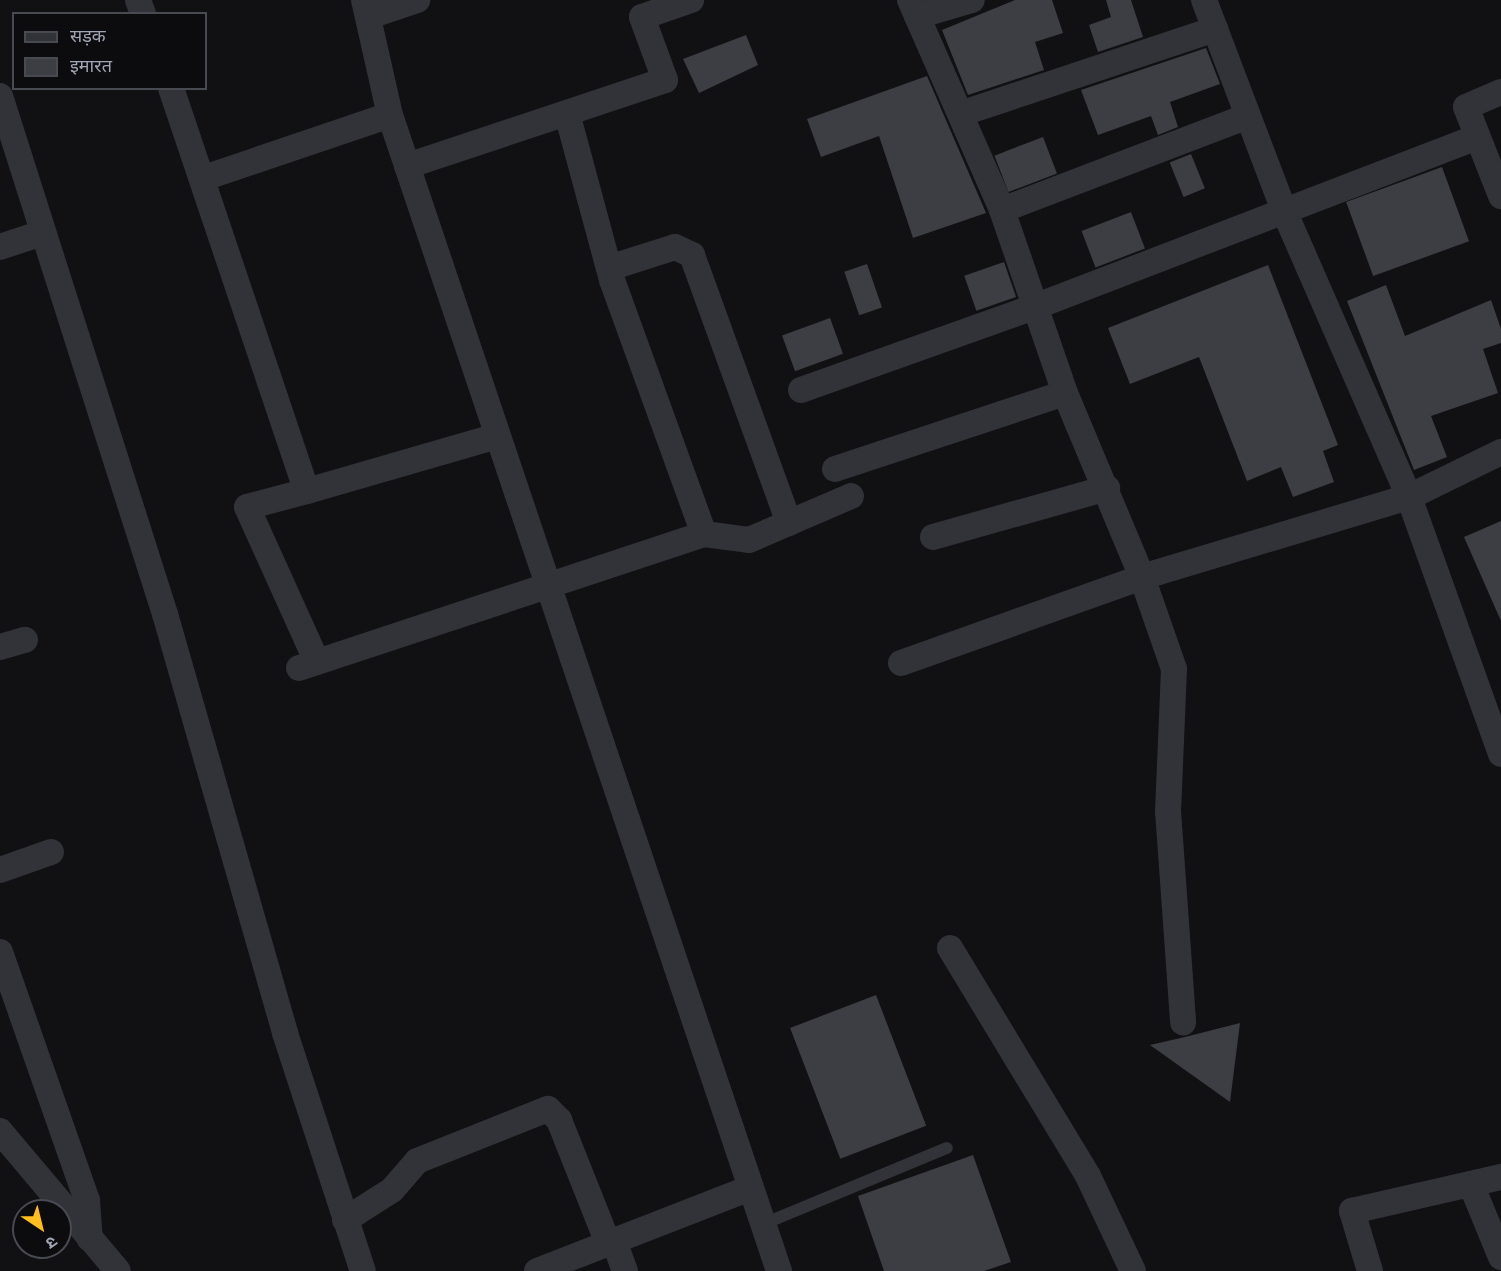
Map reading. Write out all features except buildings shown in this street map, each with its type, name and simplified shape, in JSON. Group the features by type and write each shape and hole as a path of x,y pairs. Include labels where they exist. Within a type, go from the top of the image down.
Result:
{"street":[{"path":"417,0 367,8 390,115 747,1189 779,1271"},
{"path":"407,166 568,117 665,80 642,17 692,0"},
{"path":"972,0 914,8 963,113 1002,210 1037,306 1065,393 1107,488 1142,577 1176,684 1168,811 1183,1022"},
{"path":"1204,0 1246,117 1285,213 1409,497 1501,754"},
{"path":"963,113 1215,29"},
{"path":"172,90 204,178 307,491"},
{"path":"1501,92 1466,108 1501,196"},
{"path":"0,96 165,614 345,1220 363,1271"},
{"path":"204,178 390,115"},
{"path":"568,117 609,268 704,534"},
{"path":"1002,210 1246,117"},
{"path":"801,390 1037,306 1285,213 1478,137"},
{"path":"0,247 42,233"},
{"path":"609,268 675,247 692,255 789,523"},
{"path":"835,469 1065,393"},
{"path":"497,436 248,507 308,665 704,534 749,540 851,496"},
{"path":"901,663 1142,577 1409,497 1501,452"},
{"path":"933,537 1107,488"},
{"path":"0,647 26,640"},
{"path":"0,870 51,852"},
{"path":"950,948 1088,1176 1133,1271"},
{"path":"0,952 87,1200 90,1239"},
{"path":"345,1220 392,1191 417,1161 548,1109 559,1120 611,1242 626,1271"},
{"path":"0,1131 118,1271"},
{"path":"1370,1271 1352,1211 1501,1177"},
{"path":"1471,1185 1501,1257"},
{"path":"537,1271 747,1189"}],"lane":[{"path":"761,1225 947,1148"}]}
